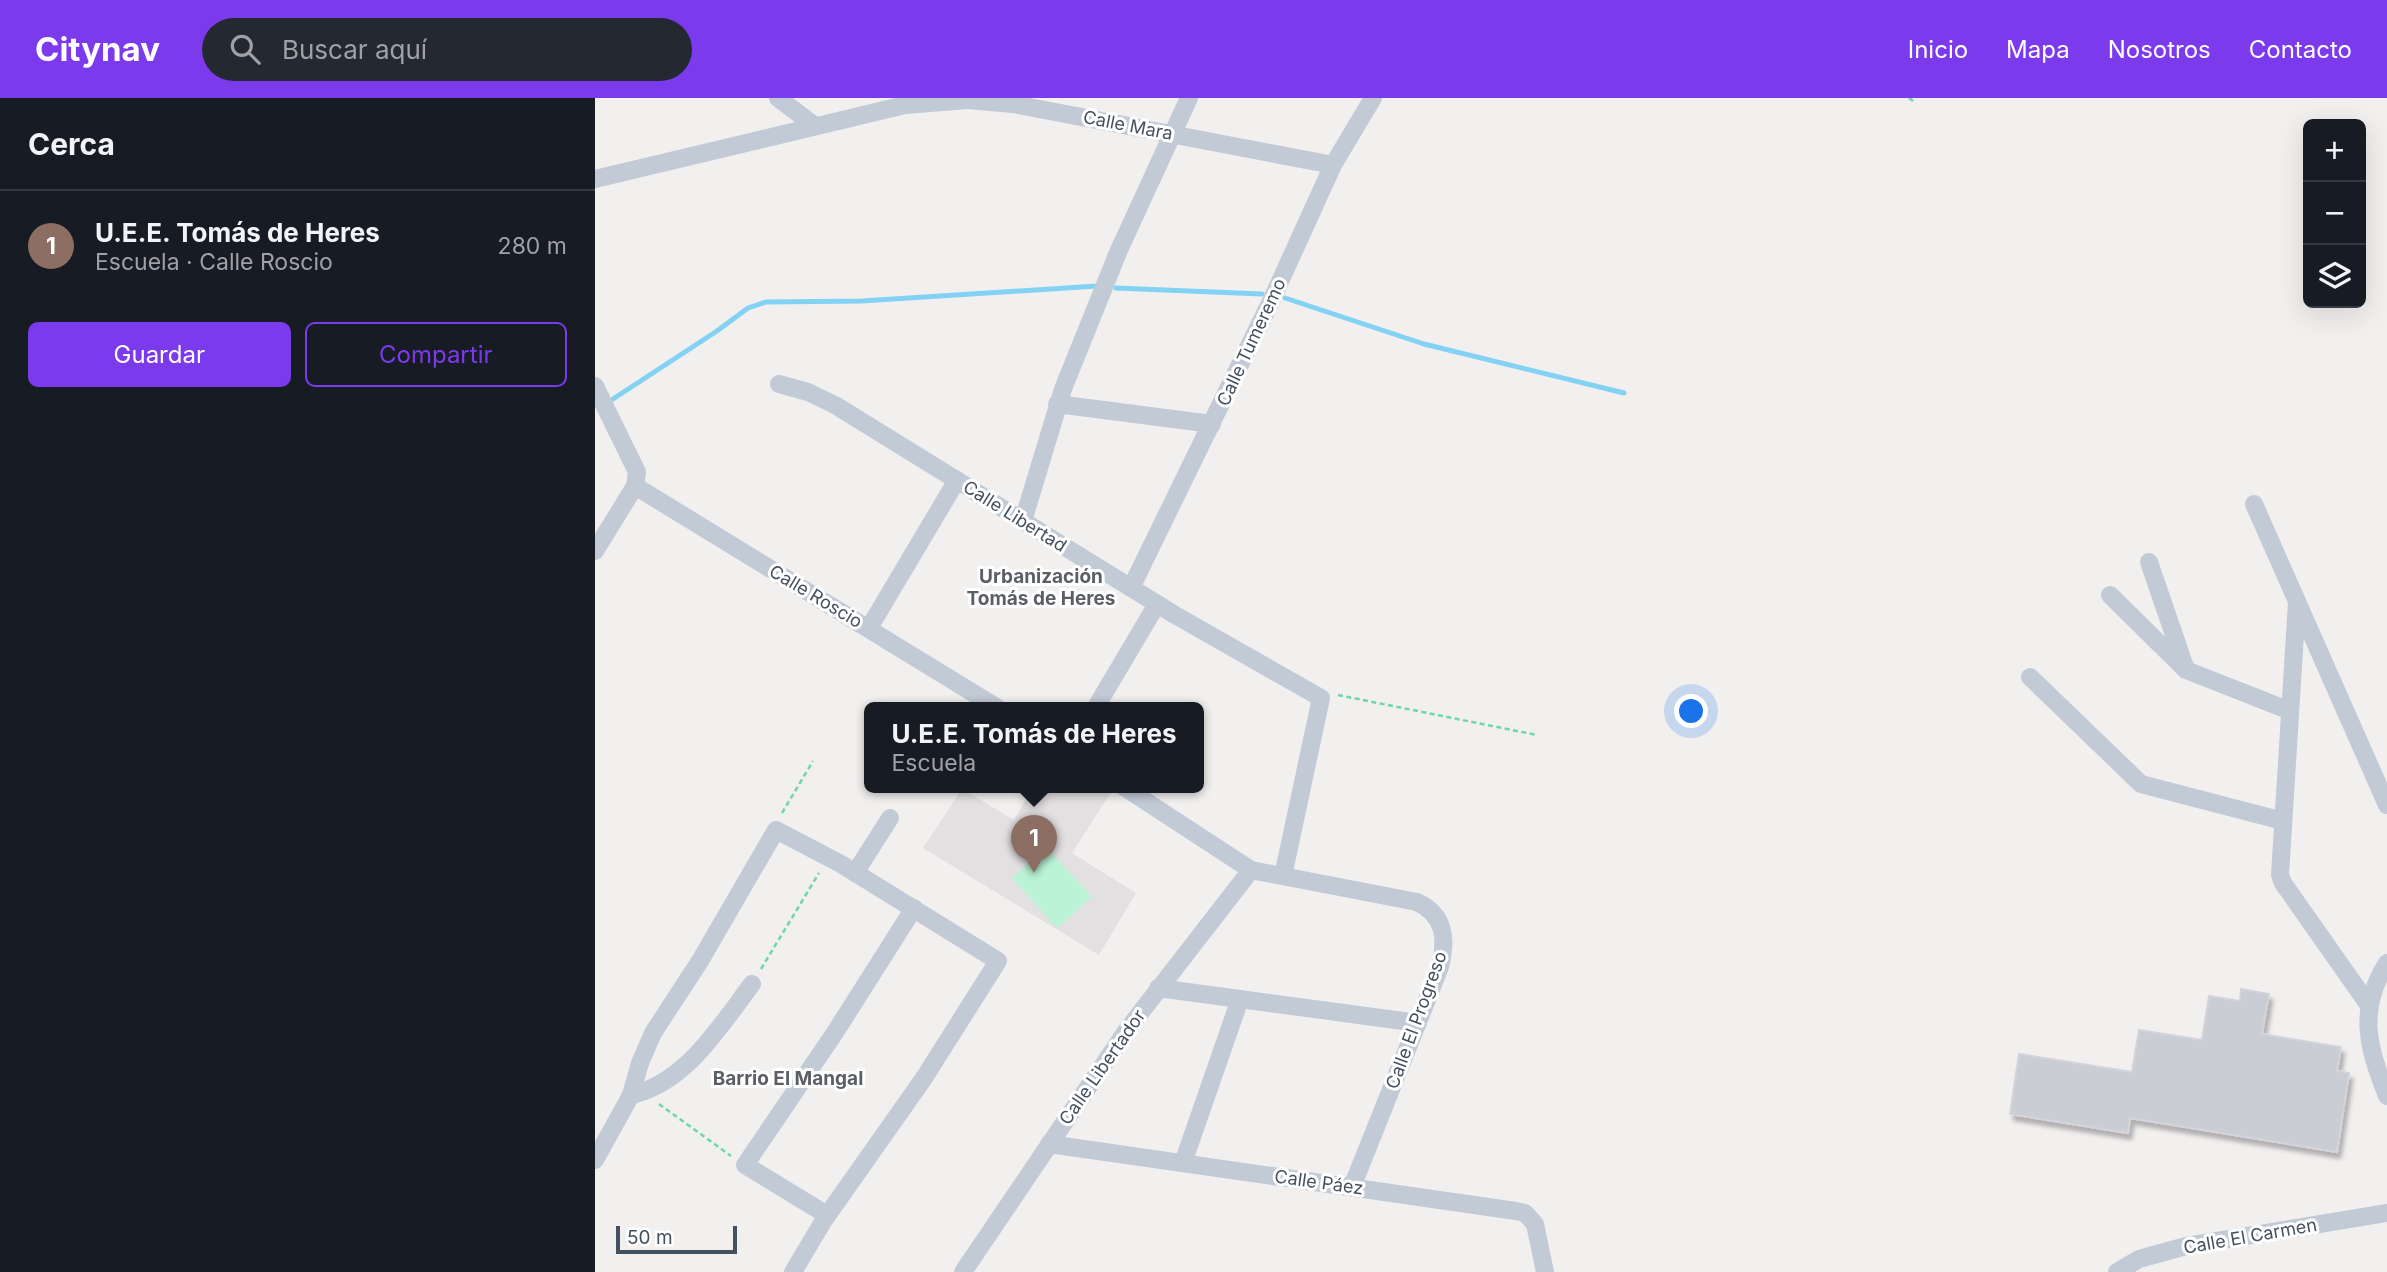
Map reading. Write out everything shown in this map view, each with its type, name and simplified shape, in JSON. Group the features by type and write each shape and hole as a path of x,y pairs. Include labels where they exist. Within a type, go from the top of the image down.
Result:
{"street":[{"path":"1023,521 1057,404 1119,250 1189,98"},
{"name":"Calle Tumeremo","path":"1131,588 1212,425 1333,164 1373,98"},
{"name":"Calle Mara","path":"595,179 905,105 988,99 1333,164"},
{"path":"785,100 815,126"},
{"name":"Calle Libertad","path":"779,384 808,392 835,405 1157,604 1321,698"},
{"path":"595,386 636,467 637,479 595,551"},
{"path":"1057,404 1212,425"},
{"path":"869,628 957,480"},
{"name":"Calle Roscio","path":"635,486 988,702"},
{"path":"2254,504 2387,805"},
{"path":"2149,562 2186,670"},
{"path":"2110,595 2186,670 2290,711"},
{"path":"2297,602 2281,879 2368,1004"},
{"path":"1099,702 1157,604"},
{"path":"2030,677 2141,783 2283,821"},
{"path":"1283,876 1321,698"},
{"path":"1133,793 1251,870"},
{"path":"855,873 890,818"},
{"path":"595,1160 637,1094 643,1055 653,1033 700,961 776,830 855,873 998,961 924,1079 827,1214 793,1272"},
{"name":"Calle El Progreso","path":"1251,870 1417,902 1433,912 1442,926 1443,955 1352,1187"},
{"name":"Calle Libertador","path":"963,1272 1158,988 1205,932 1251,870"},
{"path":"827,1214 745,1165 836,1031 914,908"},
{"path":"2387,963 2378,977 2368,1004 2371,1044 2387,1096"},
{"path":"637,1094 656,1087 691,1060 709,1041 752,984"},
{"path":"1158,988 1418,1023"},
{"path":"1183,1163 1240,999"},
{"name":"Calle Páez","path":"1049,1144 1525,1213 1535,1224 1545,1272"},
{"name":"Calle El Carmen","path":"2117,1272 2139,1259 2186,1246 2387,1213"}],"path":[{"path":"1909,98 1916,103"},
{"path":"1321,698 1343,695 1537,735"},
{"path":"776,830 783,810 813,761"},
{"path":"752,984 828,858"},
{"path":"637,1094 745,1165"}],"shaded area":[{"path":"959,793 969,793 1014,820 1030,793 1110,793 1072,853 1136,893 1099,955 923,848"}],"green space":[{"path":"1046,847 1092,897 1057,928 1012,878"}],"building":[{"path":"2241,989 2269,994 2262,1034 2341,1047 2337,1071 2349,1073 2337,1152 2130,1118 2128,1133 2010,1114 2019,1054 2132,1072 2139,1030 2202,1040 2209,996 2240,1001"}],"waterway":[{"path":"613,399 748,308 766,302 862,301 1097,286"},
{"path":"1116,288 1262,294"},
{"path":"1285,298 1424,344 1624,393"}],"place":[{"name":"U.E.E. Tomás de Heres","path":"1034,873"}],"district":[{"name":"Urbanización Tomás de Heres","path":"1041,587"},
{"name":"Barrio El Mangal","path":"788,1078"}]}
